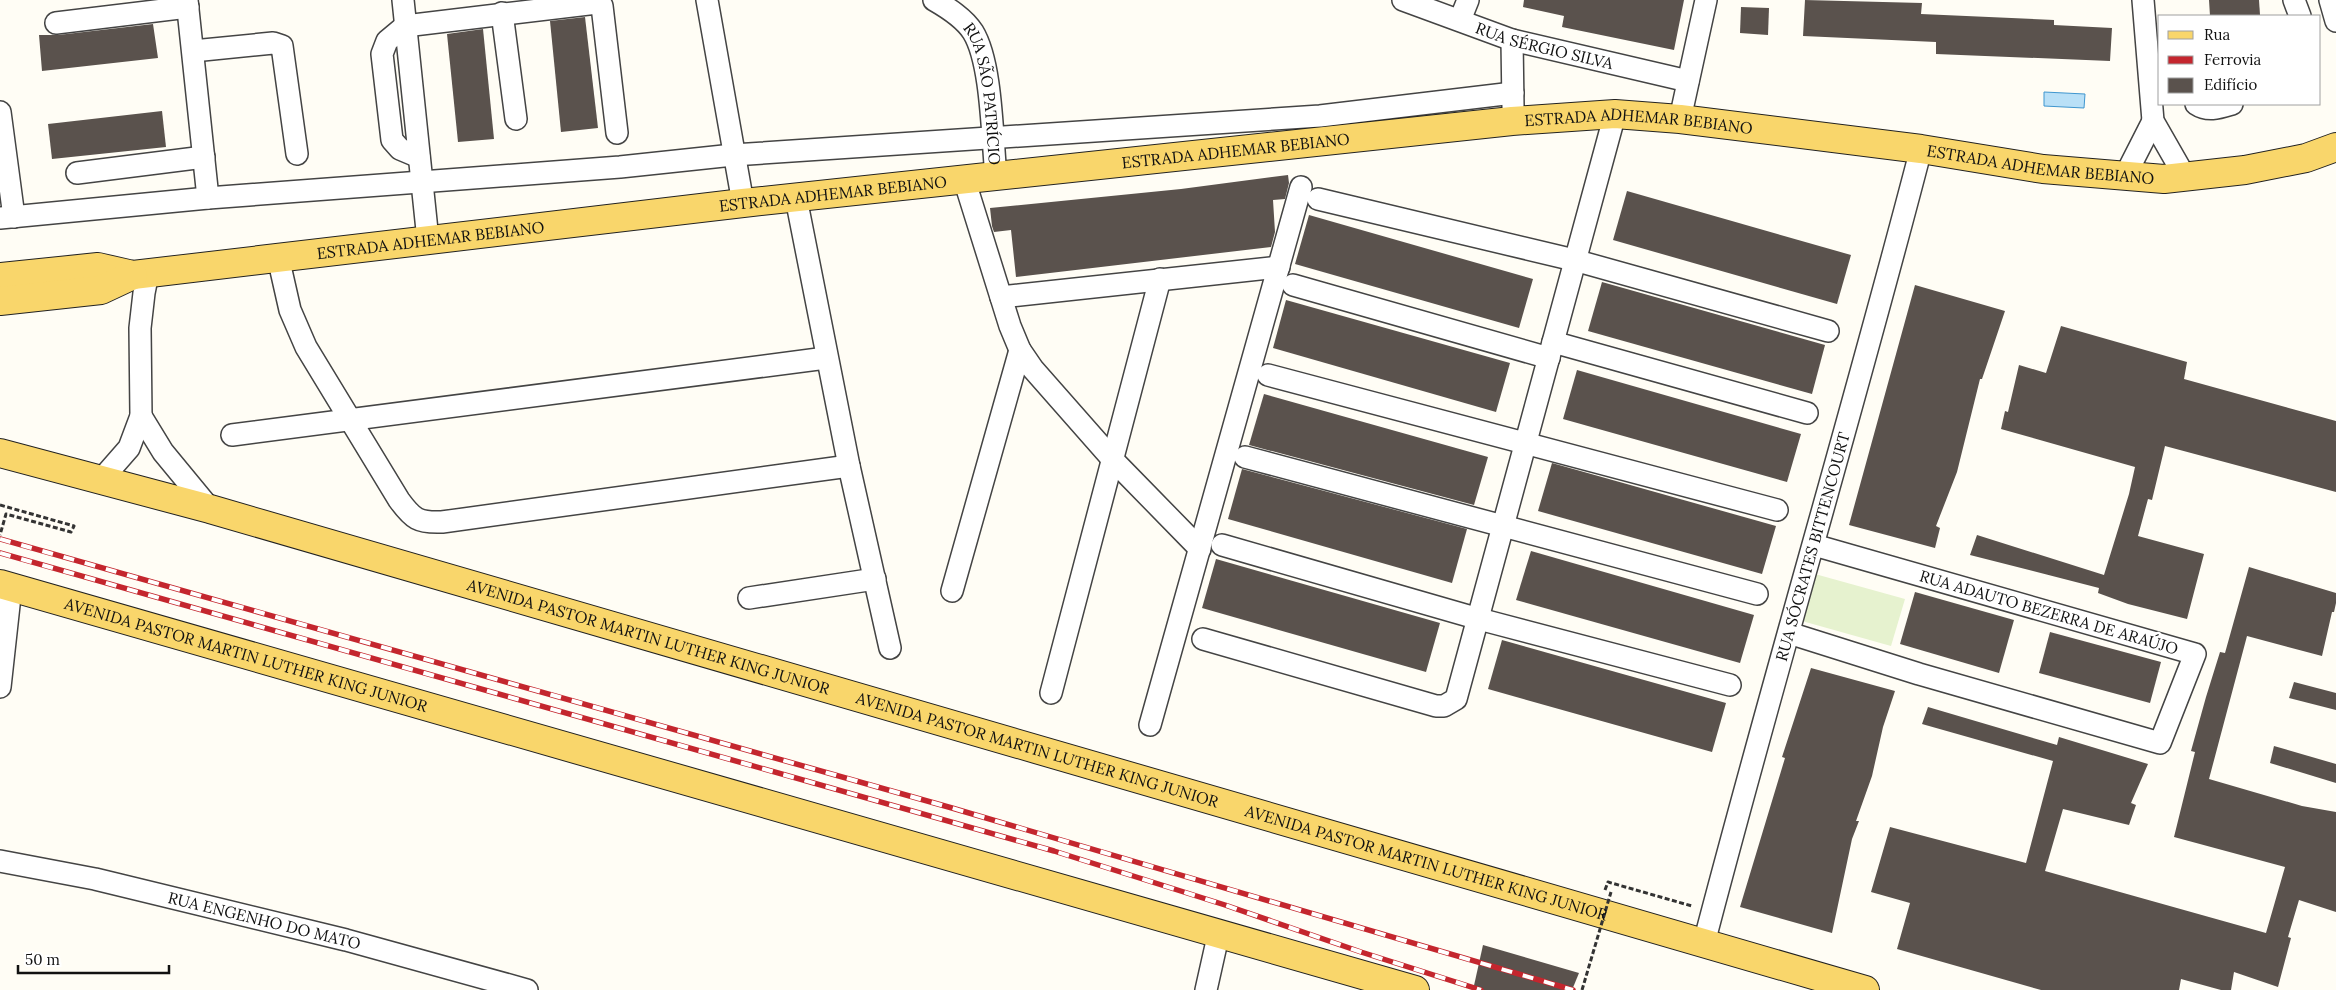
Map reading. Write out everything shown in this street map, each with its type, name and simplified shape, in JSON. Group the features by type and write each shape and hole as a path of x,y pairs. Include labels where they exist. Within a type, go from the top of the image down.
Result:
{"main road":[{"name":"ESTRADA ADHEMAR BEBIANO","path":"0,301 101,290 140,274 743,203 1512,121 1615,114 1680,119 1921,150 2043,169 2164,179 2244,170 2306,158 2336,146"},
{"name":"ESTRADA ADHEMAR BEBIANO","path":"0,276 98,267 140,274"},
{"name":"AVENIDA PASTOR MARTIN LUTHER KING JUNIOR","path":"0,453 210,509 1604,903 1704,943 1865,990"},
{"name":"AVENIDA PASTOR MARTIN LUTHER KING JUNIOR","path":"5,586 1219,932 1415,990"}],"street":[{"path":"403,0 428,240"},
{"path":"707,0 743,203"},
{"name":"RUA SÃO PATRÍCIO","path":"934,0 953,12 972,30 982,51 996,176"},
{"name":"RUA SÉRGIO SILVA","path":"1403,0 1512,40 1688,81"},
{"path":"1460,20 1468,0"},
{"path":"1680,119 1706,0"},
{"path":"2125,176 2153,120 2154,65 2143,0"},
{"path":"2294,0 2300,15"},
{"path":"2330,0 2336,21"},
{"path":"405,26 598,2 602,6 617,133"},
{"path":"56,23 188,3 208,198"},
{"path":"502,13 516,119"},
{"path":"1512,40 1512,121"},
{"path":"193,51 274,42 282,46 297,154"},
{"name":"ESTRADA ADHEMAR BEBIANO","path":"7,217 208,198 620,167 733,155 992,136 1320,116 1513,93"},
{"path":"2198,105 2202,108 2215,109 2229,105"},
{"path":"0,112 7,217"},
{"path":"1203,639 1436,706 1444,706 1456,699 1505,525 1574,260 1615,114"},
{"path":"2153,120 2185,177"},
{"name":"RUA SÓCRATES BITTENCOURT","path":"1704,943 1921,150"},
{"path":"77,173 204,156"},
{"path":"964,179 1001,297 1020,350 1033,369 1114,461 1200,549"},
{"path":"1150,725 1279,267 1310,193 1574,260 1828,331"},
{"path":"796,198 826,358 890,648"},
{"path":"278,257 292,319 306,348 410,516 429,522 849,466"},
{"path":"1001,297 1279,267"},
{"path":"101,480 129,448 141,416 140,274"},
{"path":"1051,693 1114,461 1160,279"},
{"path":"1292,285 1806,413"},
{"path":"952,590 1020,350"},
{"path":"232,435 826,358"},
{"path":"1268,375 1777,510"},
{"path":"141,416 163,452 210,509"},
{"path":"1245,457 1505,525 1757,594"},
{"path":"1222,545 1479,619 1730,685"},
{"name":"RUA ADAUTO BEZERRA DE ARAÚJO","path":"1789,632 1919,674 2160,743 2195,654 1814,545"},
{"path":"749,598 875,579"},
{"path":"0,687 5,586"},
{"name":"RUA ENGENHO DO MATO","path":"0,861 95,879 280,924 527,990"},
{"path":"1206,990 1219,932"}],"path":[{"path":"0,505 74,526 71,532 6,514 0,535"},
{"path":"1582,990 1608,882 1697,908"},
{"path":"1604,903 1620,894"}],"green space":[{"path":"1815,574 1905,599 1891,646 1802,621"}],"water":[{"path":"2044,92 2085,94 2084,108 2044,106"}],"building":[{"path":"1524,0 1684,0 1674,50 1562,27 1564,16 1523,7"},
{"path":"1805,0 1922,3 1921,14 2054,20 2054,25 2112,28 2110,61 1936,54 1936,42 1803,36"},
{"path":"2209,0 2259,0 2260,15 2210,15"},
{"path":"1741,7 1769,8 1768,35 1740,33"},
{"path":"585,17 598,128 561,132 550,21"},
{"path":"153,24 158,58 42,71 39,35 58,35"},
{"path":"483,29 494,139 458,142 447,34"},
{"path":"162,111 166,147 52,159 48,124"},
{"path":"1288,175 1289,183 1285,199 1273,200 1275,232 1271,247 1016,277 1011,230 994,232 992,226 990,208 1181,189"},
{"path":"1627,191 1851,255 1837,304 1613,240"},
{"path":"1309,215 1533,279 1519,328 1295,264"},
{"path":"1602,282 1825,345 1812,394 1588,331"},
{"path":"1915,285 2005,311 1982,379 1980,379 1957,472 1936,526 1940,528 1935,548 1849,525"},
{"path":"1286,300 1510,363 1496,412 1273,348"},
{"path":"2061,326 2187,362 2184,379 2336,421 2336,492 2165,446 2152,500 2148,499 2138,536 2204,554 2187,619 2128,604 2098,593 2099,588 1970,555 1977,535 2104,575 2129,494 2135,467 2001,429 2005,411 2008,412 2019,365 2046,373"},
{"path":"1577,370 1801,434 1787,482 1563,419"},
{"path":"1264,394 1488,457 1474,505 1249,445"},
{"path":"1552,463 1776,526 1762,574 1538,511"},
{"path":"1242,469 1467,529 1452,583 1228,519"},
{"path":"1531,551 1754,615 1740,663 1516,600"},
{"path":"1216,559 1440,623 1426,672 1202,608"},
{"path":"2249,567 2336,593 2334,612 2332,612 2322,656 2247,636 2209,779 2302,806 2336,812 2336,912 2299,900 2288,937 2291,938 2278,987 2234,972 2231,990 2221,990 2181,979 2179,990 2041,990 1897,949 1910,903 1871,892 1890,827 2026,863 2053,761 1922,724 1928,707 2057,745 2059,737 2148,764 2131,803 2136,805 2129,825 2063,809 2045,871 2266,933 2285,867 2174,837 2195,752 2191,751 2206,697 2220,652 2225,653"},
{"path":"1915,592 2014,620 1999,673 1900,644"},
{"path":"2050,632 2161,662 2150,703 2039,673"},
{"path":"1502,640 1726,703 1712,752 1488,689"},
{"path":"1811,668 1895,691 1883,727 1872,776 1856,821 1859,821 1852,839 1832,933 1740,907 1785,758 1782,757"},
{"path":"2294,682 2336,693 2336,710 2289,698"},
{"path":"2274,746 2336,764 2336,783 2270,763"},
{"path":"1483,945 1579,973 1572,990 1473,990"}],"railway":[{"path":"0,539 952,808 1573,990"},
{"path":"0,553 1054,851 1225,905 1361,952 1481,990"}]}
